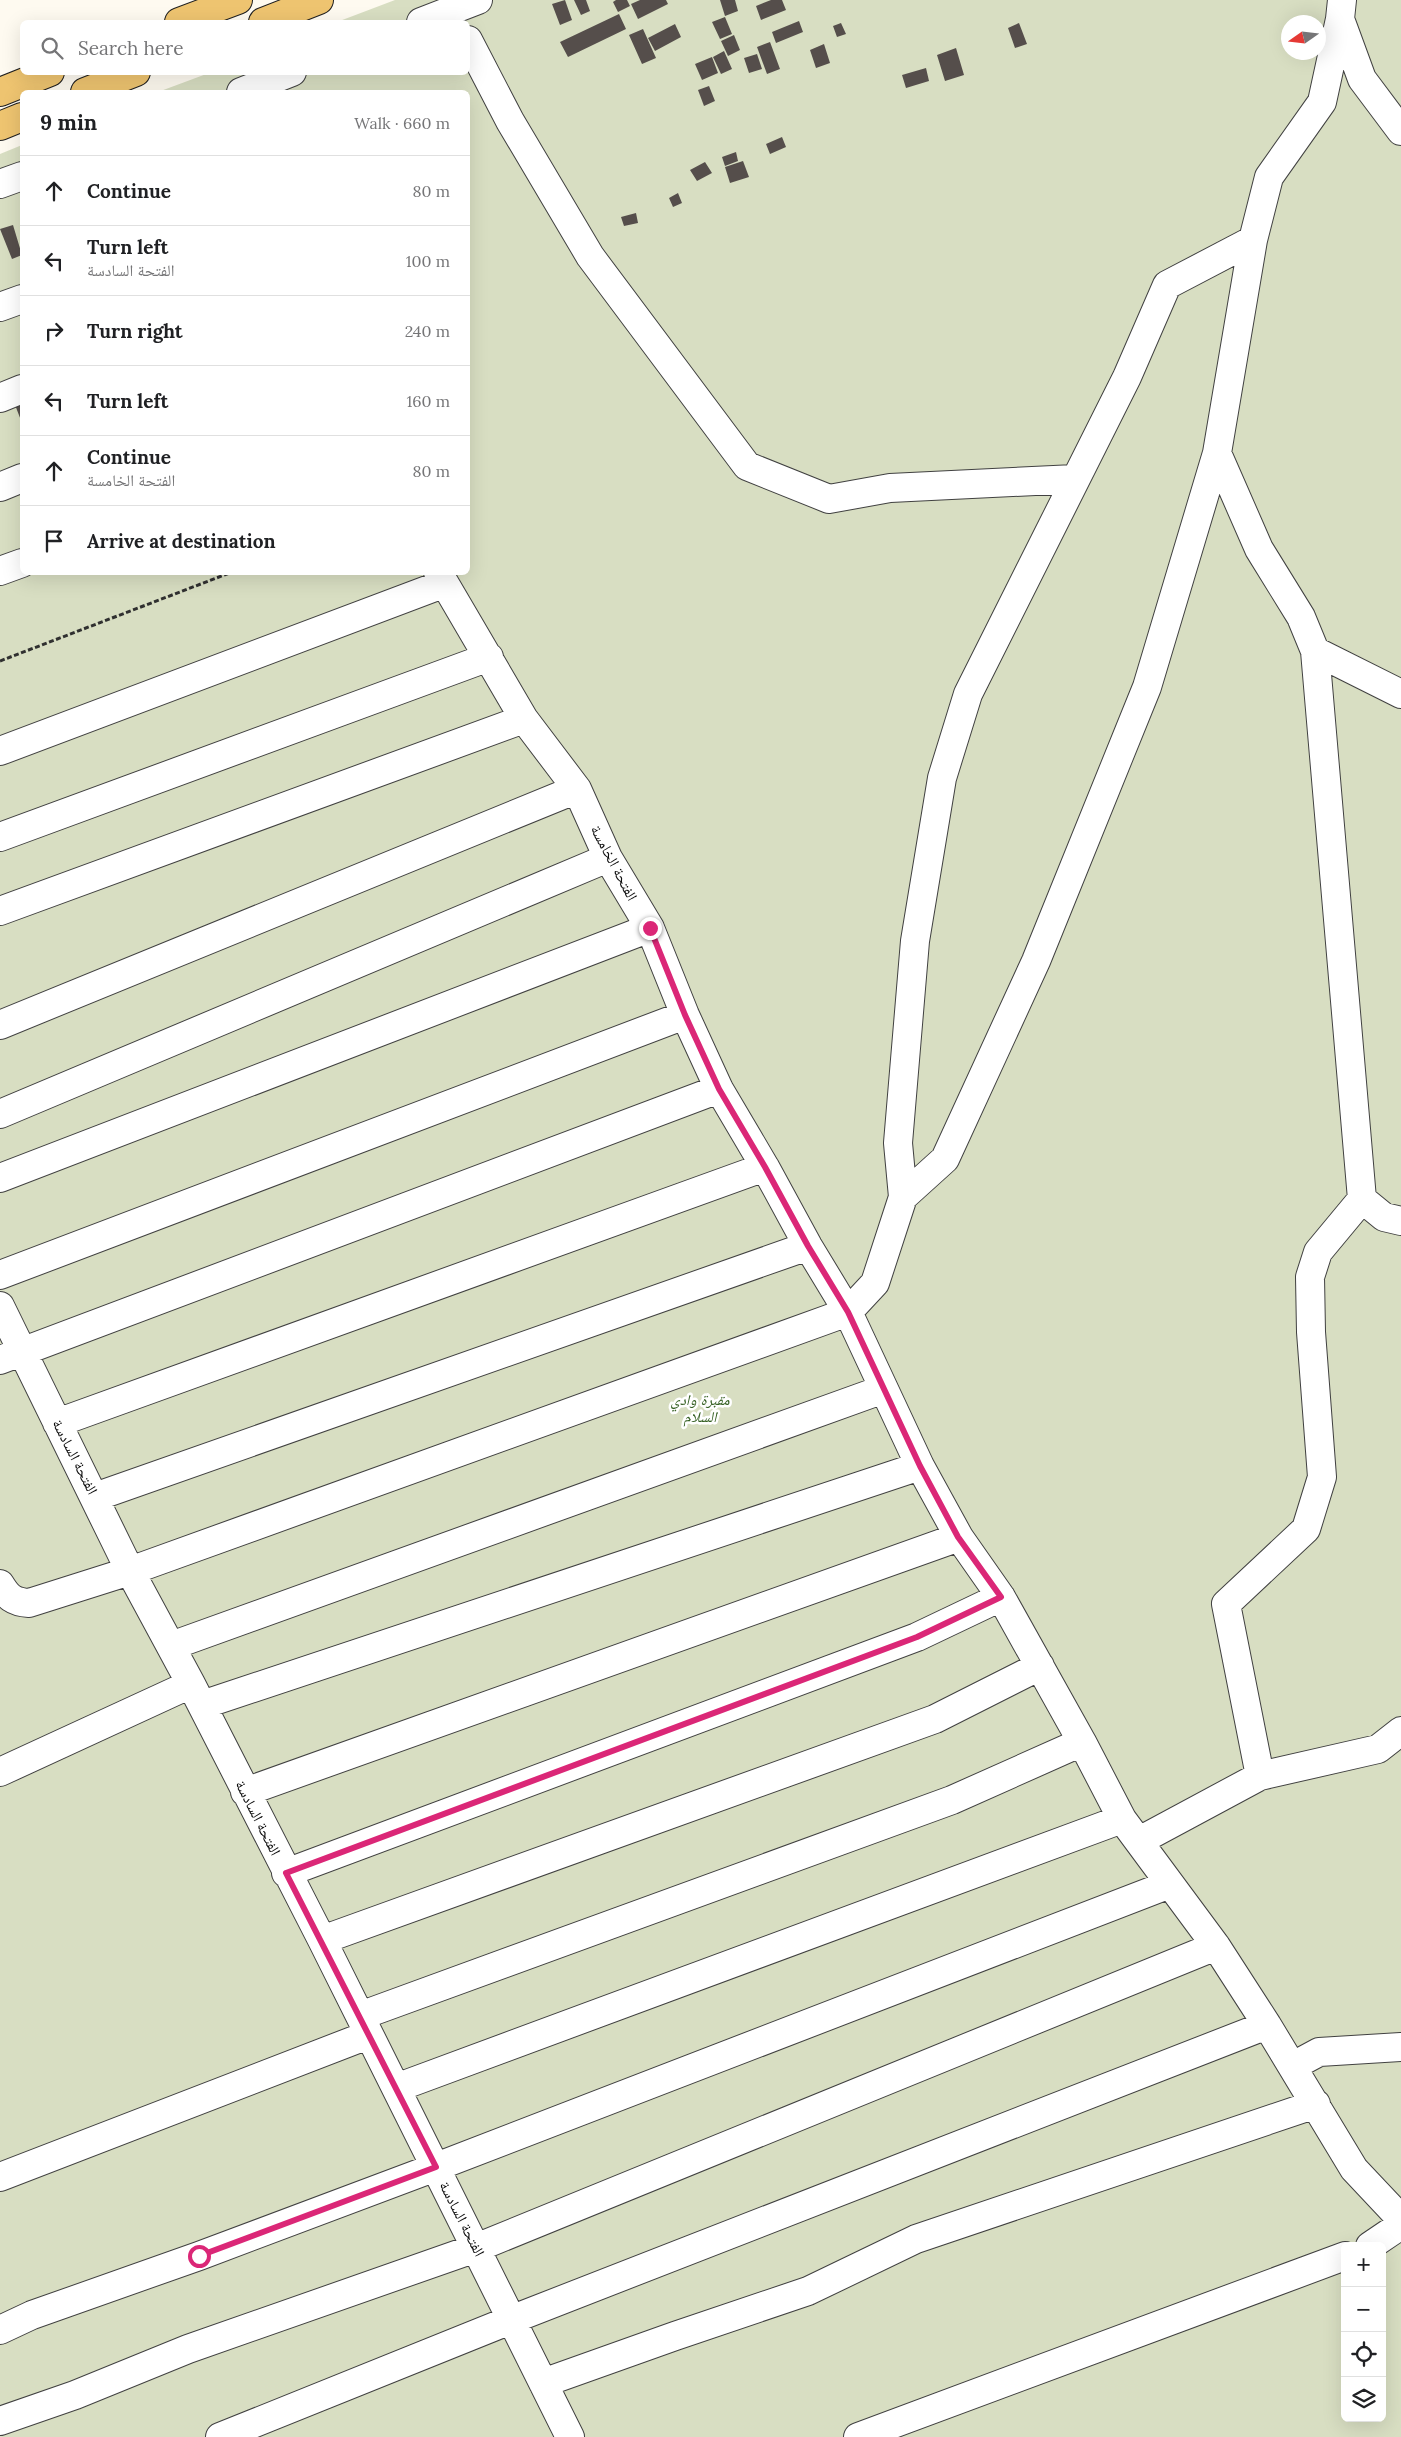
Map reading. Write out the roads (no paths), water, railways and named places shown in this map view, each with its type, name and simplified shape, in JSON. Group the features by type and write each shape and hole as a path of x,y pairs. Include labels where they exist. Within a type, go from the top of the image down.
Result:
{"main road":[{"path":"184,20 238,0"},
{"path":"268,20 319,0"},
{"path":"0,92 42,75"},
{"path":"90,90 128,75"},
{"path":"0,126 20,118"}],"street":[{"path":"432,20 455,16 478,0"},
{"path":"1341,9 1362,79 1401,131"},
{"path":"903,1197 944,1159 1036,961 1148,687 1218,453 1253,240 1269,178 1322,102 1341,9"},
{"path":"470,44 510,121 590,256 747,466 829,499 890,488 1075,479"},
{"path":"246,90 284,75"},
{"path":"0,184 20,177"},
{"path":"0,1584 6,1594 15,1602 29,1603 130,1571 848,1312 876,1283 903,1197 898,1143 915,941 942,778 968,694 1127,377 1167,285 1253,240"},
{"path":"0,307 20,300"},
{"path":"0,398 20,390"},
{"path":"1218,453 1259,549 1301,617 1315,651 1362,1199 1318,1252 1310,1277 1311,1332 1322,1477 1306,1529 1226,1604 1260,1776"},
{"path":"0,487 20,479"},
{"path":"0,571 20,564"},
{"path":"0,750 440,578"},
{"name":"الفتحة الخامسة","path":"440,578 524,718 577,789 608,858 650,928 685,1015 719,1089 765,1167 808,1246 848,1312 920,1466 958,1537 1001,1597 1082,1742 1122,1819 1216,1946 1268,2025 1354,2169 1401,2219"},
{"path":"1315,651 1401,694"},
{"path":"0,837 489,657"},
{"path":"0,911 524,718"},
{"path":"0,1025 577,789"},
{"path":"0,1114 608,858"},
{"path":"0,1178 650,928"},
{"path":"0,1274 685,1015"},
{"path":"12,1356 719,1089"},
{"path":"57,1424 765,1167"},
{"path":"1362,1199 1384,1217 1401,1221"},
{"path":"95,1497 808,1246"},
{"name":"الفتحة السادسة","path":"0,1306 12,1356 57,1424 95,1497 130,1571 171,1646 322,1940 513,2319 570,2437"},
{"path":"171,1646 884,1389"},
{"path":"0,1772 196,1695 920,1466"},
{"path":"245,1792 958,1537"},
{"path":"286,1873 917,1637 1001,1597"},
{"path":"322,1940 935,1719 1040,1666"},
{"path":"1139,1841 1260,1776 1378,1749 1401,1731"},
{"path":"0,2178 364,2025 952,1800 1082,1742"},
{"path":"396,2088 1122,1819"},
{"path":"0,2330 32,2315 199,2256 436,2167 1170,1884"},
{"path":"0,2422 75,2395 188,2350 476,2248 1216,1946"},
{"path":"220,2437 513,2319 1268,2025"},
{"path":"1292,2066 1320,2052 1401,2047"},
{"path":"544,2383 808,2291 916,2239 1316,2104"},
{"path":"1376,2242 1401,2225"},
{"path":"858,2437 1341,2257"}],"park label":[{"name":"مقبرة وادي السلام","path":"700,1408"}]}
